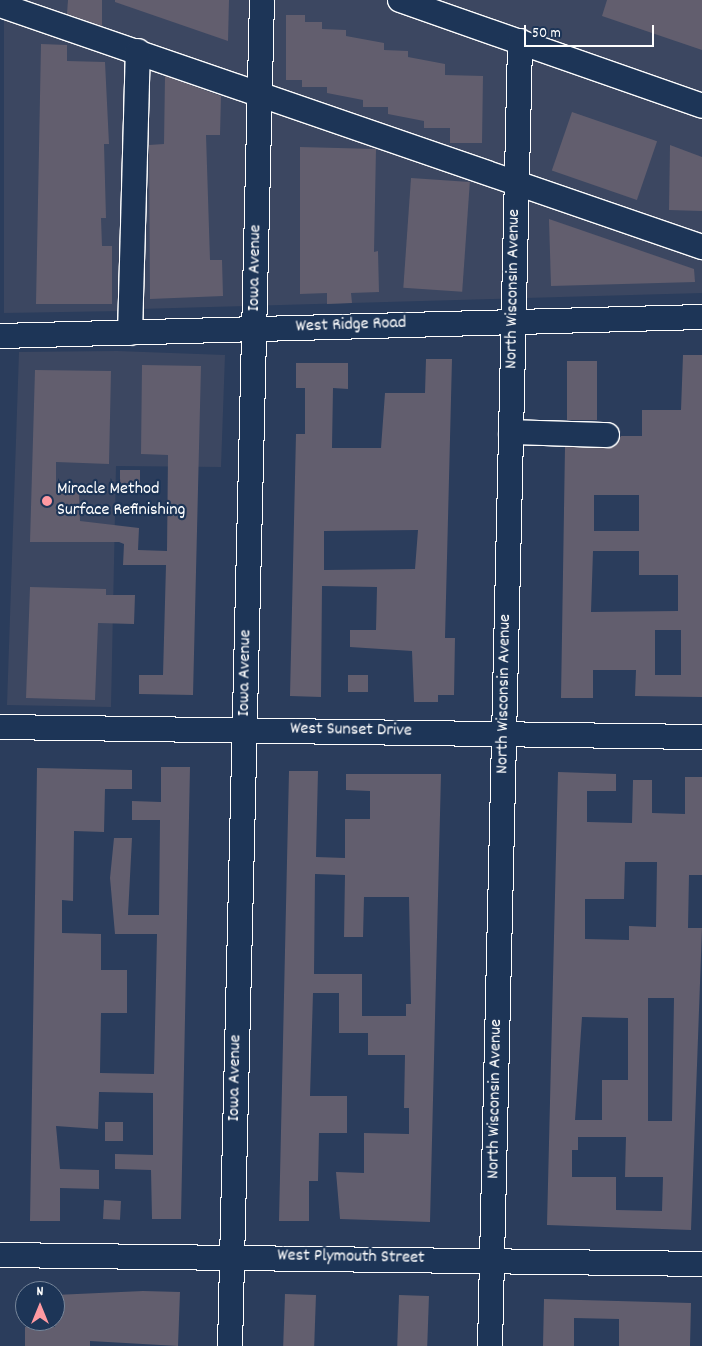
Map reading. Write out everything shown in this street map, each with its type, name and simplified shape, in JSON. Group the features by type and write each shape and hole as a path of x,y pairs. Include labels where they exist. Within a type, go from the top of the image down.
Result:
{"street":[{"name":"Iowa Avenue","path":"230,1346 262,0"},
{"path":"400,0 702,106"},
{"path":"0,2 260,95 702,248"},
{"name":"North Wisconsin Avenue","path":"490,1346 520,41"},
{"path":"130,333 138,51"},
{"name":"West Ridge Road","path":"0,336 702,317"},
{"path":"511,432 607,435"},
{"name":"West Sunset Drive","path":"0,726 702,737"},
{"name":"West Plymouth Street","path":"0,1255 232,1256 702,1264"}],"shaded area":[{"path":"5,0 702,0 702,293 139,309 142,49"},
{"path":"4,11 133,54 123,311 4,313"},
{"path":"117,351 225,355 221,467 116,466 111,707 7,705 19,352"}],"building":[{"path":"68,0 102,0 102,26 67,14"},
{"path":"115,0 229,0 228,41 115,2"},
{"path":"607,0 702,0 702,50 602,16"},
{"path":"286,15 305,15 305,22 322,22 322,29 346,30 346,36 384,43 384,50 408,51 408,57 445,64 445,75 483,76 482,143 450,143 450,128 424,128 424,121 388,114 388,107 363,107 363,100 327,93 327,87 302,87 302,80 286,80"},
{"path":"41,44 67,45 67,61 105,62 109,144 104,144 106,218 101,218 102,246 112,246 112,304 36,304"},
{"path":"165,76 221,96 220,135 206,135 210,260 222,260 223,296 150,299 149,145 164,144"},
{"path":"572,112 657,141 637,200 552,171"},
{"path":"670,145 702,157 702,211 669,210"},
{"path":"300,147 376,149 374,252 378,251 379,292 351,293 352,303 327,304 327,293 300,294"},
{"path":"411,178 470,182 462,292 403,288"},
{"path":"549,219 694,269 695,282 551,286"},
{"path":"683,355 702,355 702,697 635,696 636,670 593,670 593,698 561,698 565,447 613,447 621,436 642,436 642,410 681,410","holes":["594,495 639,495 639,531 594,531","593,551 639,551 639,575 678,575 678,611 591,612","655,630 681,630 681,675 655,675"]},
{"path":"426,359 452,359 445,638 455,638 454,695 438,695 438,702 414,702 412,651 350,647 350,630 376,630 377,587 322,586 321,697 290,696 296,434 305,434 305,388 296,388 296,363 348,363 348,389 333,388 332,448 381,448 385,393 425,393","holes":["418,530 415,569 324,570 324,531"]},
{"path":"567,361 597,361 597,420 567,420"},
{"path":"142,365 201,366 193,695 139,694 139,675 163,675 166,565 123,565 124,544 119,542 30,542 35,370 111,371 109,464 56,462 56,491 79,492 80,521 139,528 138,550 167,551 168,455 141,454"},
{"path":"120,470 140,470 140,492 120,492"},
{"path":"30,587 106,589 106,595 135,595 134,624 98,623 95,700 26,698"},
{"path":"348,675 368,675 368,692 348,692"},
{"path":"161,767 190,767 181,1219 152,1219 151,1170 115,1169 115,1154 153,1155 153,1093 99,1092 98,1129 56,1126 60,1169 99,1170 99,1189 60,1188 60,1221 30,1221 37,768 132,770 132,789 105,789 104,832 74,831 73,901 62,900 62,933 101,934 101,970 127,970 127,1013 101,1013 100,1073 154,1074 157,934 115,934 110,878 114,838 132,838 128,915 159,915 160,820 132,820 132,801 161,802"},
{"path":"289,771 318,771 316,857 345,858 345,819 370,819 370,791 346,790 346,774 441,774 430,1222 340,1219 336,1172 364,1173 364,1133 409,1134 409,1108 404,1108 405,1055 368,1055 368,1033 339,1033 339,993 313,993 310,1096 347,1096 347,1133 319,1133 318,1181 309,1181 309,1221 279,1221","holes":["315,874 345,875 344,937 363,937 364,897 409,897 411,1004 406,1004 406,1016 362,1016 362,974 314,974"]},
{"path":"558,772 616,774 616,791 587,791 587,822 632,823 633,780 652,780 652,813 685,814 685,777 702,777 702,875 689,875 688,928 702,928 691,1230 547,1225","holes":["625,862 657,862 656,927 629,926 629,940 585,939 585,899 624,899","648,998 674,998 672,1121 648,1121","582,1017 628,1018 628,1080 602,1080 602,1120 575,1120","578,1137 626,1137 625,1177 663,1177 662,1211 616,1210 616,1177 572,1177 572,1150 578,1150"]},
{"path":"105,1122 123,1122 123,1141 105,1141"},
{"path":"104,1200 121,1201 120,1220 103,1219"},
{"path":"143,1291 180,1292 178,1346 90,1341 90,1346 25,1346 25,1331 65,1331 65,1295"},
{"path":"285,1294 316,1295 314,1346 283,1346"},
{"path":"399,1295 429,1296 427,1346 397,1346"},
{"path":"544,1299 691,1303 690,1346 619,1346 619,1319 574,1318 574,1346 543,1346"}],"place":[{"name":"Miracle Method Surface Refinishing","path":"47,501"}]}
